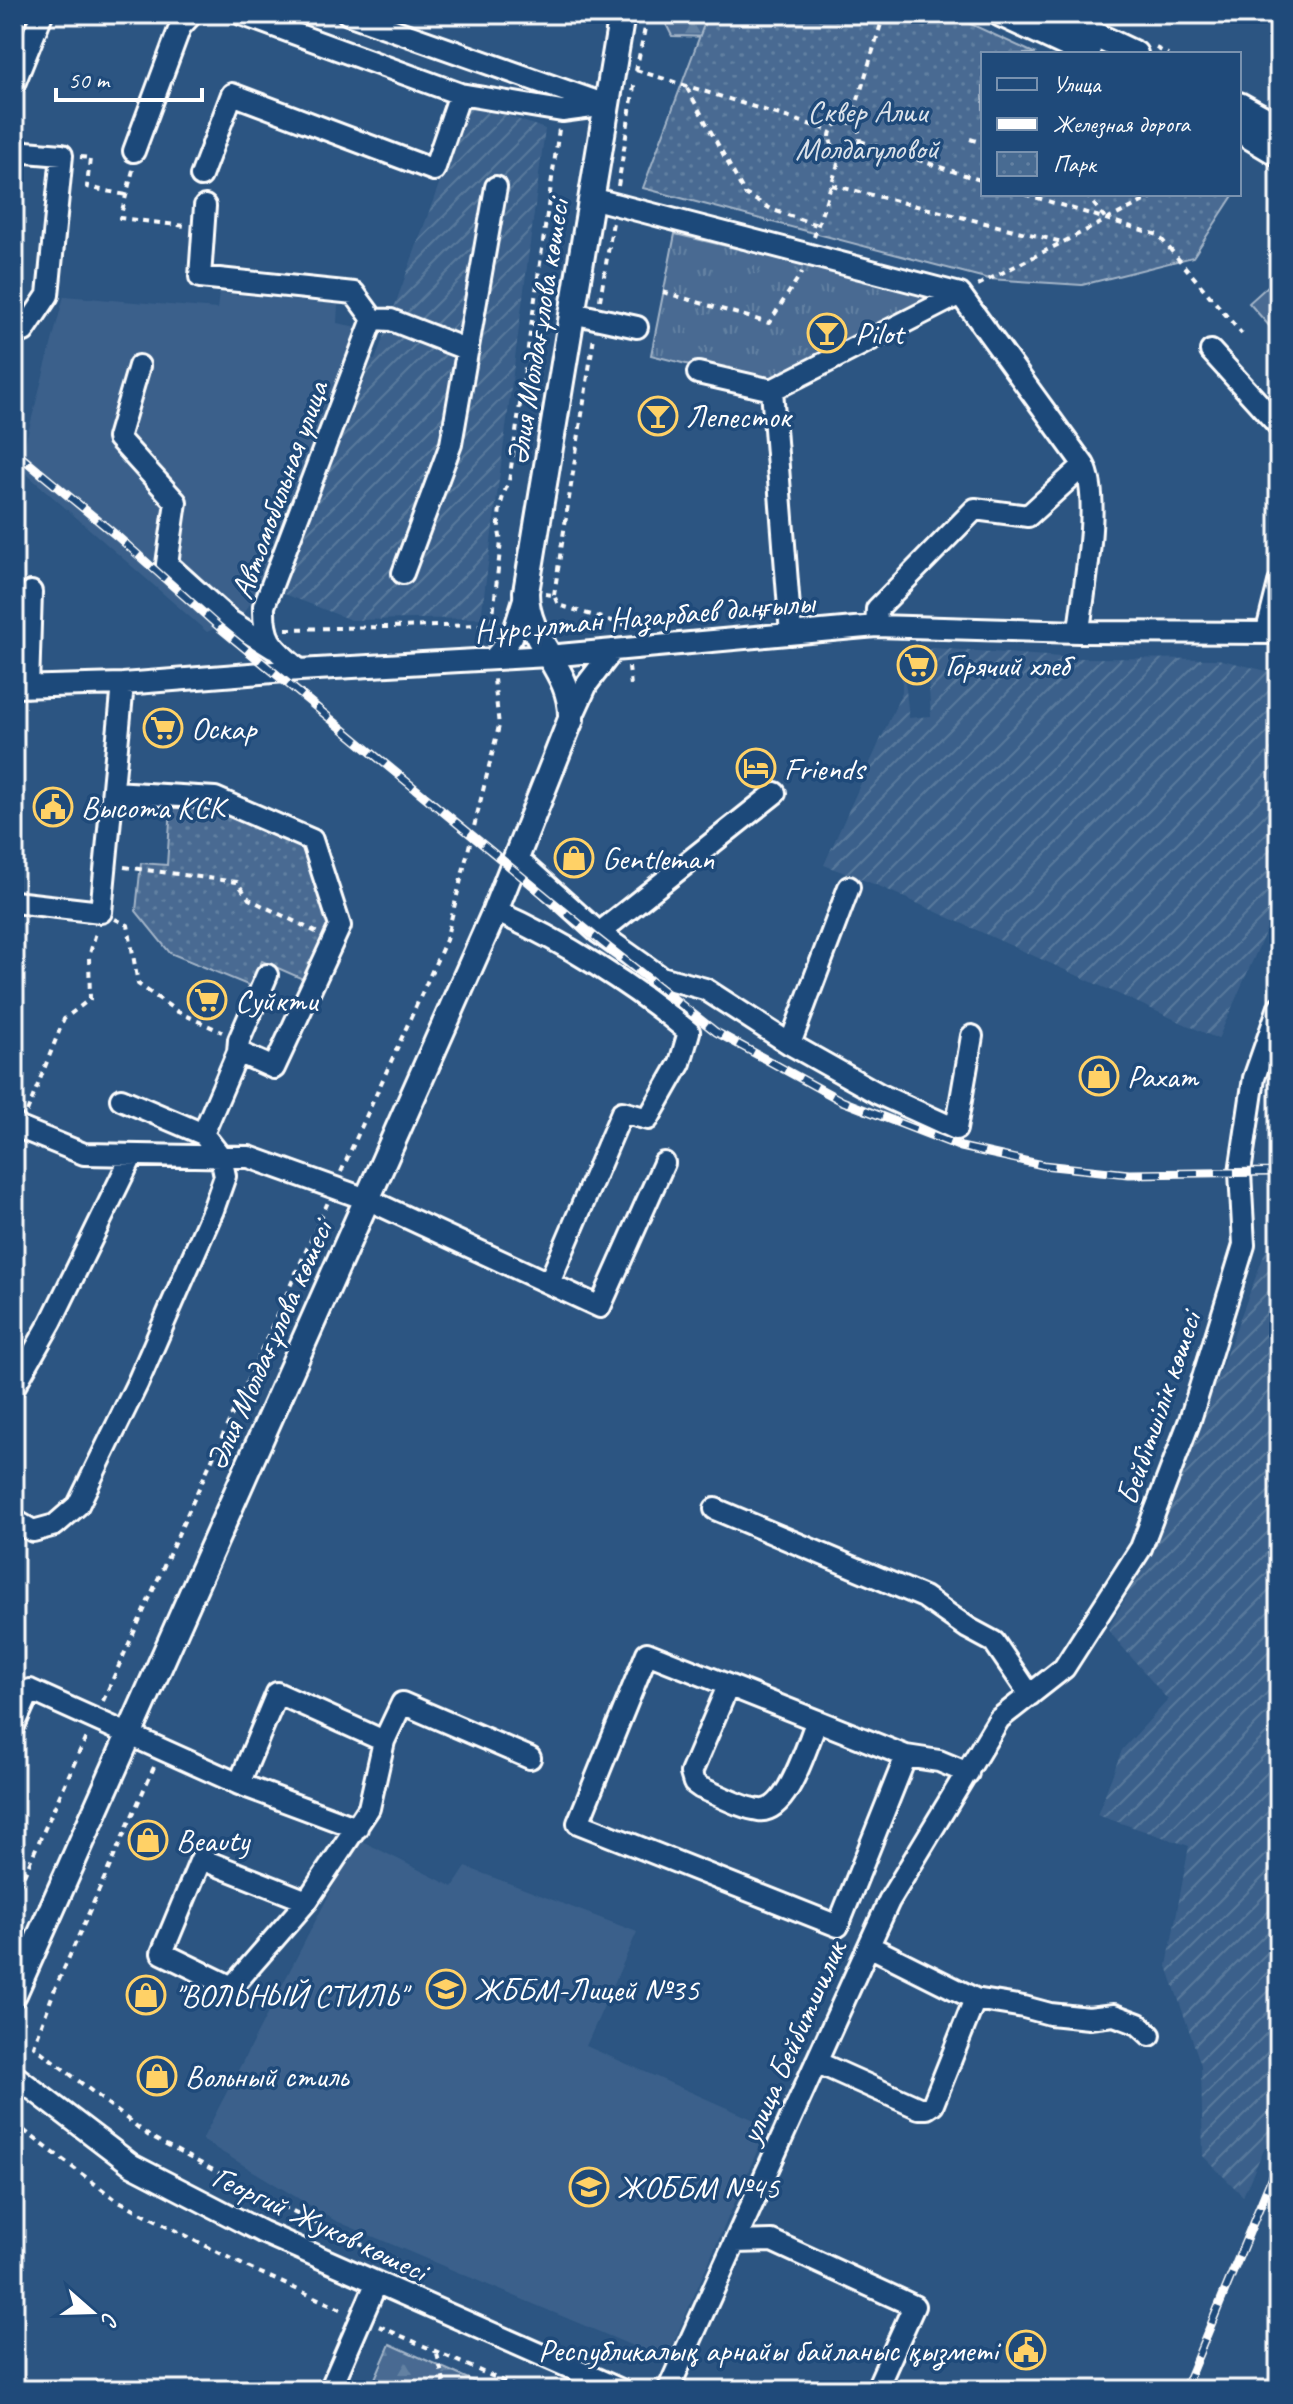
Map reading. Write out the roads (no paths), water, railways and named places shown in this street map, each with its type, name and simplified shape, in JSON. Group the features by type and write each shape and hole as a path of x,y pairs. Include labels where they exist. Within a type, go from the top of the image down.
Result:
{"main road":[{"name":"Әлия Молдағұлова көшесі","path":"14,1994 369,1200 517,859 571,719 569,694 527,616 526,592 622,14"},
{"path":"1001,14 1084,52"},
{"path":"1051,14 1131,52"},
{"path":"1241,106 1279,127"},
{"path":"1241,131 1279,154"}],"street":[{"path":"14,84 42,14"},
{"path":"134,157 180,27 192,14"},
{"path":"241,14 460,94 562,111 607,105"},
{"path":"348,14 607,105"},
{"path":"201,176 232,94 434,170 460,94"},
{"path":"14,151 62,155 48,295 24,331 14,330"},
{"path":"403,573 451,444 496,187"},
{"path":"591,198 960,294 1091,478 1091,525 1079,632"},
{"path":"205,206 200,277 354,293 373,319 391,320 468,350"},
{"path":"698,373 772,390 960,294"},
{"path":"572,313 637,327"},
{"name":"Автомобильная улица","path":"299,670 274,649 264,629 264,606 373,319"},
{"path":"1211,351 1279,426"},
{"path":"139,366 118,438 176,502 167,564 230,621 274,649"},
{"path":"772,390 791,634"},
{"path":"876,626 877,609 975,509 1028,516 1084,465"},
{"path":"1273,632 1279,583"},
{"path":"21,687 31,592"},
{"path":"493,659 512,637 526,592"},
{"name":"Нұрсұлтан Назарбаев даңғылы","path":"21,687 123,684 548,656 876,626 1079,632 1273,632"},
{"path":"571,719 587,684 620,649"},
{"path":"14,902 101,912 123,684"},
{"path":"113,792 215,798 312,840 340,926 274,1068 239,1046"},
{"path":"599,933 775,793"},
{"path":"517,859 599,933 661,977 705,989 790,1044 879,1094 956,1129 972,1036"},
{"path":"790,1044 849,887"},
{"path":"495,911 651,1000 689,1032 680,1063 648,1119 622,1112 549,1283"},
{"path":"203,1134 267,975"},
{"name":"Бейбітшілік көшесі","path":"968,1773 999,1719 1064,1668 1141,1548 1190,1420 1244,1245 1240,1172 1254,1078 1279,1007"},
{"path":"14,1520 33,1531 55,1525 78,1505 138,1382 225,1176 221,1157 203,1134 121,1099"},
{"path":"17,1126 84,1154 249,1157 369,1200 600,1307 664,1163"},
{"path":"14,1387 51,1322 132,1156"},
{"path":"715,1509 924,1597 994,1642 1030,1695"},
{"path":"906,1756 838,1926 578,1823 647,1653 906,1756 939,1761 968,1773"},
{"path":"14,1726 22,1686 239,1784 357,1828"},
{"path":"728,1686 691,1773 694,1783 701,1788 760,1810 771,1809 784,1799 817,1721"},
{"path":"239,1784 277,1693 384,1741"},
{"path":"307,1901 201,1859 162,1953 232,1987 307,1901 369,1808 384,1741 402,1703 530,1758"},
{"name":"улица Бейбитшилик","path":"668,2390 889,1901 968,1773"},
{"path":"869,1946 975,1999 1050,2014 1089,2018 1114,2015 1138,2024 1150,2035"},
{"path":"816,2062 919,2108 927,2108 933,2104 975,1999"},
{"name":"Георгий Жуков көшесі","path":"14,2075 132,2165 262,2232 621,2390"},
{"path":"735,2242 772,2241 914,2306 876,2390"},
{"path":"330,2390 376,2284"}],"railway":[{"path":"14,451 117,536 219,627 594,936 716,1032 842,1101 961,1147 1043,1165 1129,1174 1279,1170"},
{"path":"1184,2390 1279,2160"}],"place":[{"name":"Pilot","path":"827,333"},
{"name":"Лепесток","path":"658,416"},
{"name":"Горячий хлеб","path":"917,665"},
{"name":"Оскар","path":"163,728"},
{"name":"Friends","path":"756,768"},
{"name":"Высота КСК","path":"53,807"},
{"name":"Gentleman","path":"574,858"},
{"name":"Суйкти","path":"207,1000"},
{"name":"Рахат","path":"1099,1076"},
{"name":"Beauty","path":"148,1840"},
{"name":"ЖББМ-Лицей №35","path":"446,1989"},
{"name":"\"ВОЛЬНЫЙ СТИЛЬ\"","path":"146,1995"},
{"name":"Вольный стиль","path":"157,2076"},
{"name":"ЖОББМ №45","path":"589,2187"},
{"name":"Республикалық арнайы байланыс қызметі","path":"1026,2350"}],"park label":[{"name":"Сквер Алии Молдагуловой","path":"867,130"}]}
